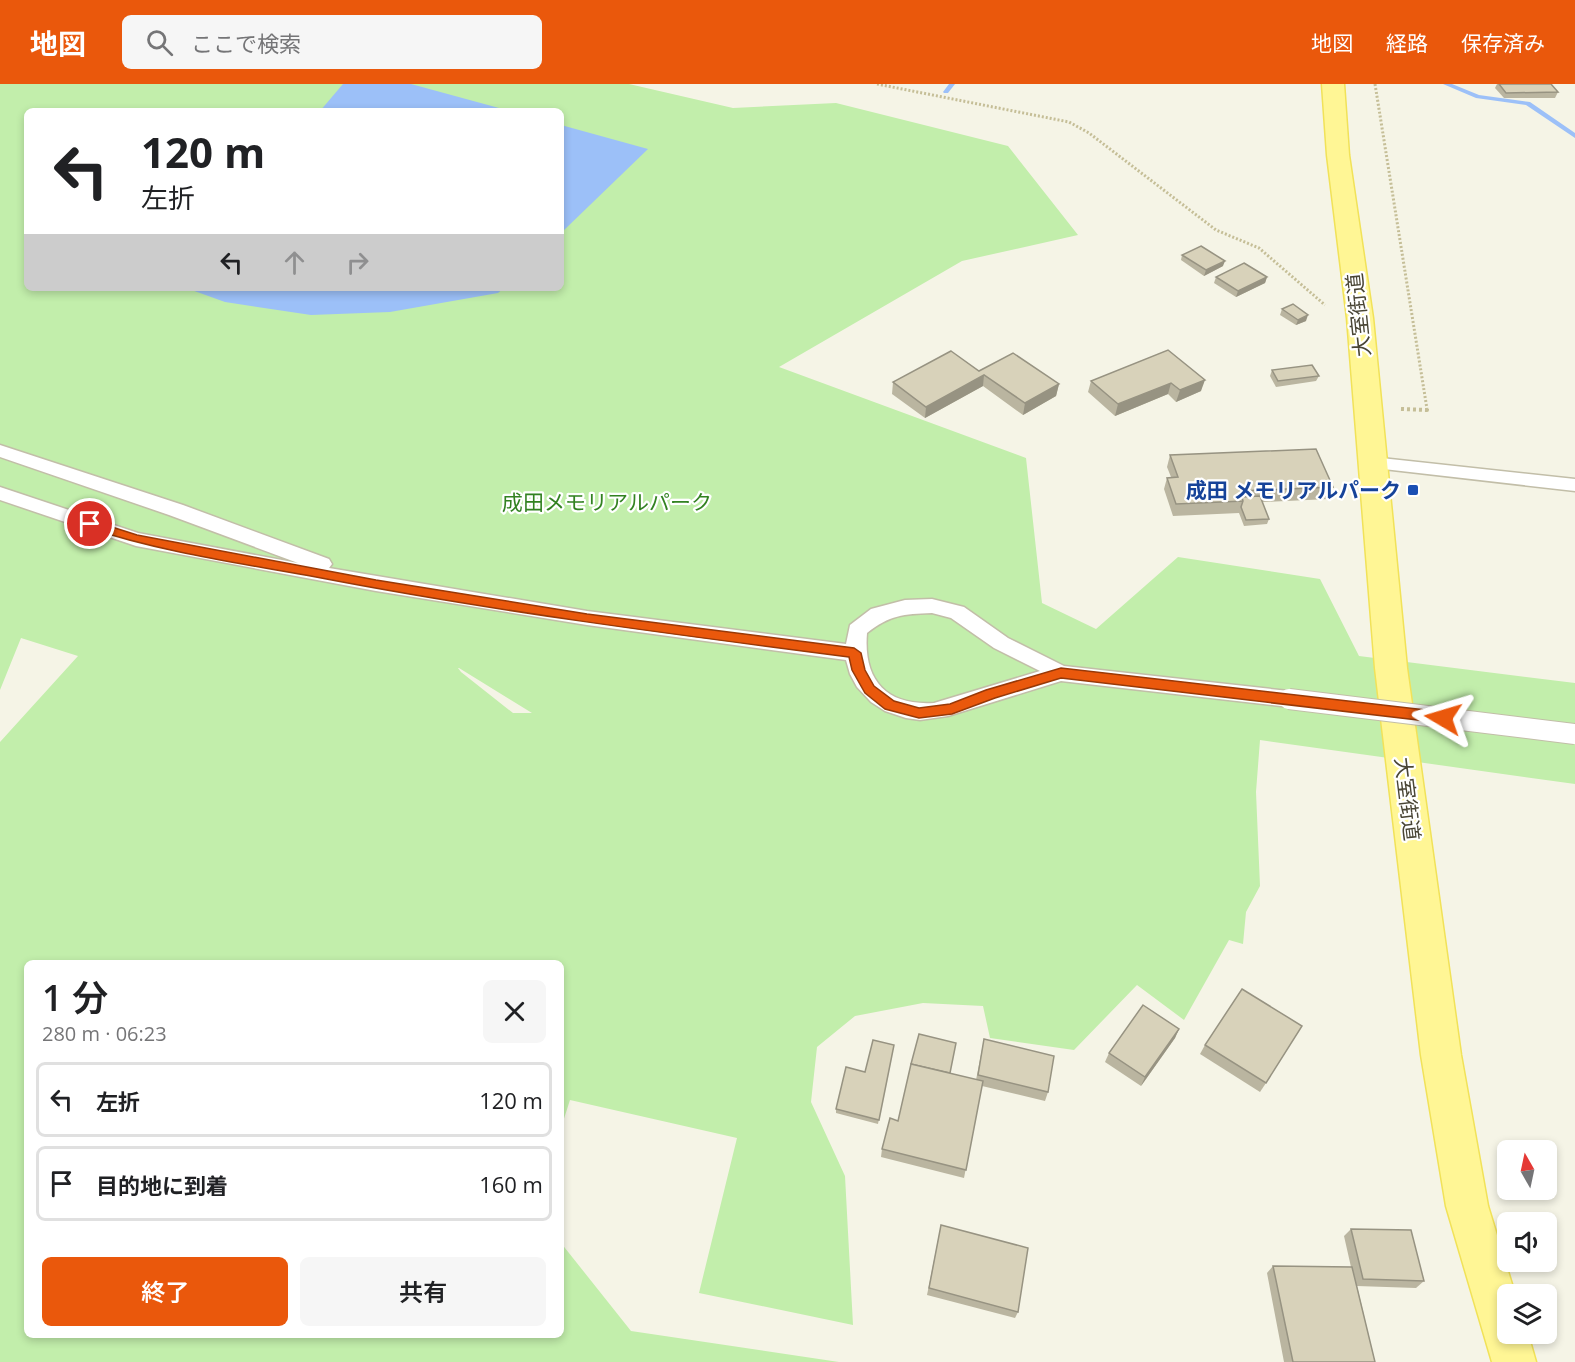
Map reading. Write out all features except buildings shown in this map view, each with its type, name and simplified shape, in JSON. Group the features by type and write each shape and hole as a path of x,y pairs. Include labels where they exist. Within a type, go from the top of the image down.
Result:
{"main road":[{"name":"大室街道","path":"1333,84 1338,155 1360,318 1391,668 1441,1055 1467,1206 1514,1362"}],"lane":[{"path":"0,452 176,510 376,584"},
{"path":"1372,463 1575,485"},
{"path":"0,493 136,539 376,584 587,618 854,653"},
{"path":"1061,673 991,694 952,709 919,713 890,705 870,689 858,670 854,653 857,630 878,614 905,607 932,606 957,612 1001,643 1061,673 1575,734"}],"path":[{"path":"877,84 1069,122 1089,133 1216,230 1259,248 1320,303 1360,318"},
{"path":"1367,407 1427,410 1375,84"}],"green space":[{"name":"成田メモリアルパーク","path":"0,84 629,84 733,108 836,103 1008,146 1078,235 962,261 779,367 1026,458 1042,603 1096,629 1178,557 1320,579 1359,656 1575,683 1575,784 1260,740 1256,792 1260,886 1246,912 1243,944 1229,940 1184,1020 1137,985 1074,1050 990,1038 983,1006 923,1003 855,1016 817,1047 811,1102 845,1176 853,1325 699,1293 737,1138 570,1100 564,1119 564,960 24,960 24,1338 564,1338 564,1247 631,1331 839,1362 0,1362 0,742 78,656 21,638 0,690","holes":["459,668 532,713 513,713"]}],"water":[{"path":"343,84 411,84 499,108 323,108"},
{"path":"564,126 648,149 564,230"},
{"path":"194,291 500,291 390,312 311,315 225,302"}],"waterway":[{"path":"946,92 952,84"},
{"path":"1446,84 1478,97 1528,103 1575,136"}],"place":[{"name":"成田 メモリアルパーク","path":"1413,490"}],"route":[{"path":"90,524 136,539 376,584 587,618 854,653 858,670 870,689 890,705 919,713 952,709 991,694 1061,673 1443,718"}]}
